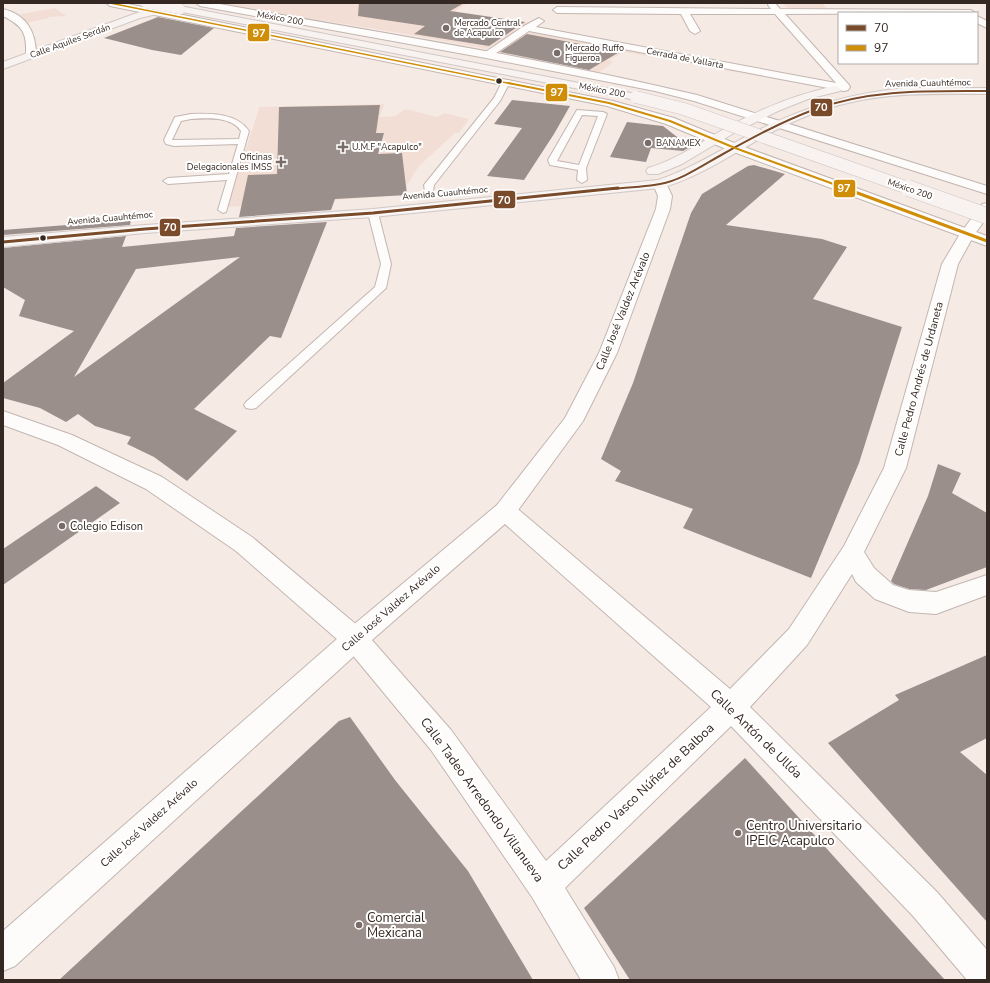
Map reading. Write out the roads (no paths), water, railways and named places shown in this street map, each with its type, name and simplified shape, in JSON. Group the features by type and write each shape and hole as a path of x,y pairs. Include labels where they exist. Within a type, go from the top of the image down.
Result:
{"main road":[{"path":"145,9 164,3"},
{"path":"145,9 180,5"},
{"name":"México 200","path":"145,9 180,5 695,105 987,207"},
{"name":"Calle Aquiles Serdán","path":"3,66 145,9"},
{"name":"Avenida Cuauhtémoc","path":"389,198 429,195 582,174 645,173 676,163 757,116 821,92 851,87 906,82 987,82"},
{"name":"Avenida Cuauhtémoc","path":"3,242 145,229 373,213 660,184 694,171 782,124 824,106 865,96 921,91 987,91"},
{"name":"México 200","path":"639,94 987,216"},
{"path":"208,211 239,209"}],"street":[{"name":"México 200","path":"110,3 609,103 670,121 735,148 987,241"},
{"name":"México 200","path":"200,3 486,55 655,88 697,98 757,116 987,190"},
{"path":"486,55 567,3"},
{"path":"770,3 851,87"},
{"path":"954,3 968,12"},
{"path":"551,14 684,10 874,12"},
{"path":"684,10 695,31"},
{"path":"3,12 16,19 25,27 32,41 31,55"},
{"path":"3,19 17,28 21,36 21,45 17,60"},
{"path":"978,19 987,25"},
{"name":"Cerrada de Vallarta","path":"527,28 851,87"},
{"name":"Calle José Valdez Arévalo","path":"3,954 355,639 505,511 573,421 608,353 664,209 665,196 660,184"},
{"name":"Calle Pedro Andrés de Urdaneta","path":"852,553 895,468 950,264 967,234 987,207"},
{"name":"Calle Tadeo Arredondo Villanueva","path":"3,418 65,440 154,483 244,544 355,639 441,740 544,884 601,980"},
{"name":"Calle Antón de Ullóa","path":"505,511 731,707 926,904 987,977"},
{"path":"852,553 865,575 884,592 909,602 936,603 987,585"},
{"name":"Calle Pedro Vasco Núñez de Balboa","path":"544,884 731,707 798,637 852,553"}],"lane":[{"path":"429,195 430,185 497,99 506,82"},
{"path":"580,112 600,112 603,114 582,174 553,163 552,160 580,112"},
{"path":"223,210 243,141 245,131 237,122 212,117 185,117 178,119 168,140 169,142 174,143 243,141"},
{"path":"168,181 232,177"},
{"path":"251,405 380,288 386,264 373,213"}],"place":[{"name":"Mercado Central de Acapulco","path":"446,28"},
{"name":"Mercado Ruffo Figueroa","path":"557,53"},
{"name":"BANAMEX","path":"648,143"},
{"name":"U.M.F \"Acapulco\"","path":"343,147"},
{"name":"Oficinas Delegacionales IMSS","path":"281,162"},
{"name":"Colegio Edison","path":"62,526"},
{"name":"Centro Universitario IPEIC Acapulco","path":"738,833"},
{"name":"Comercial Mexicana","path":"359,925"}]}
